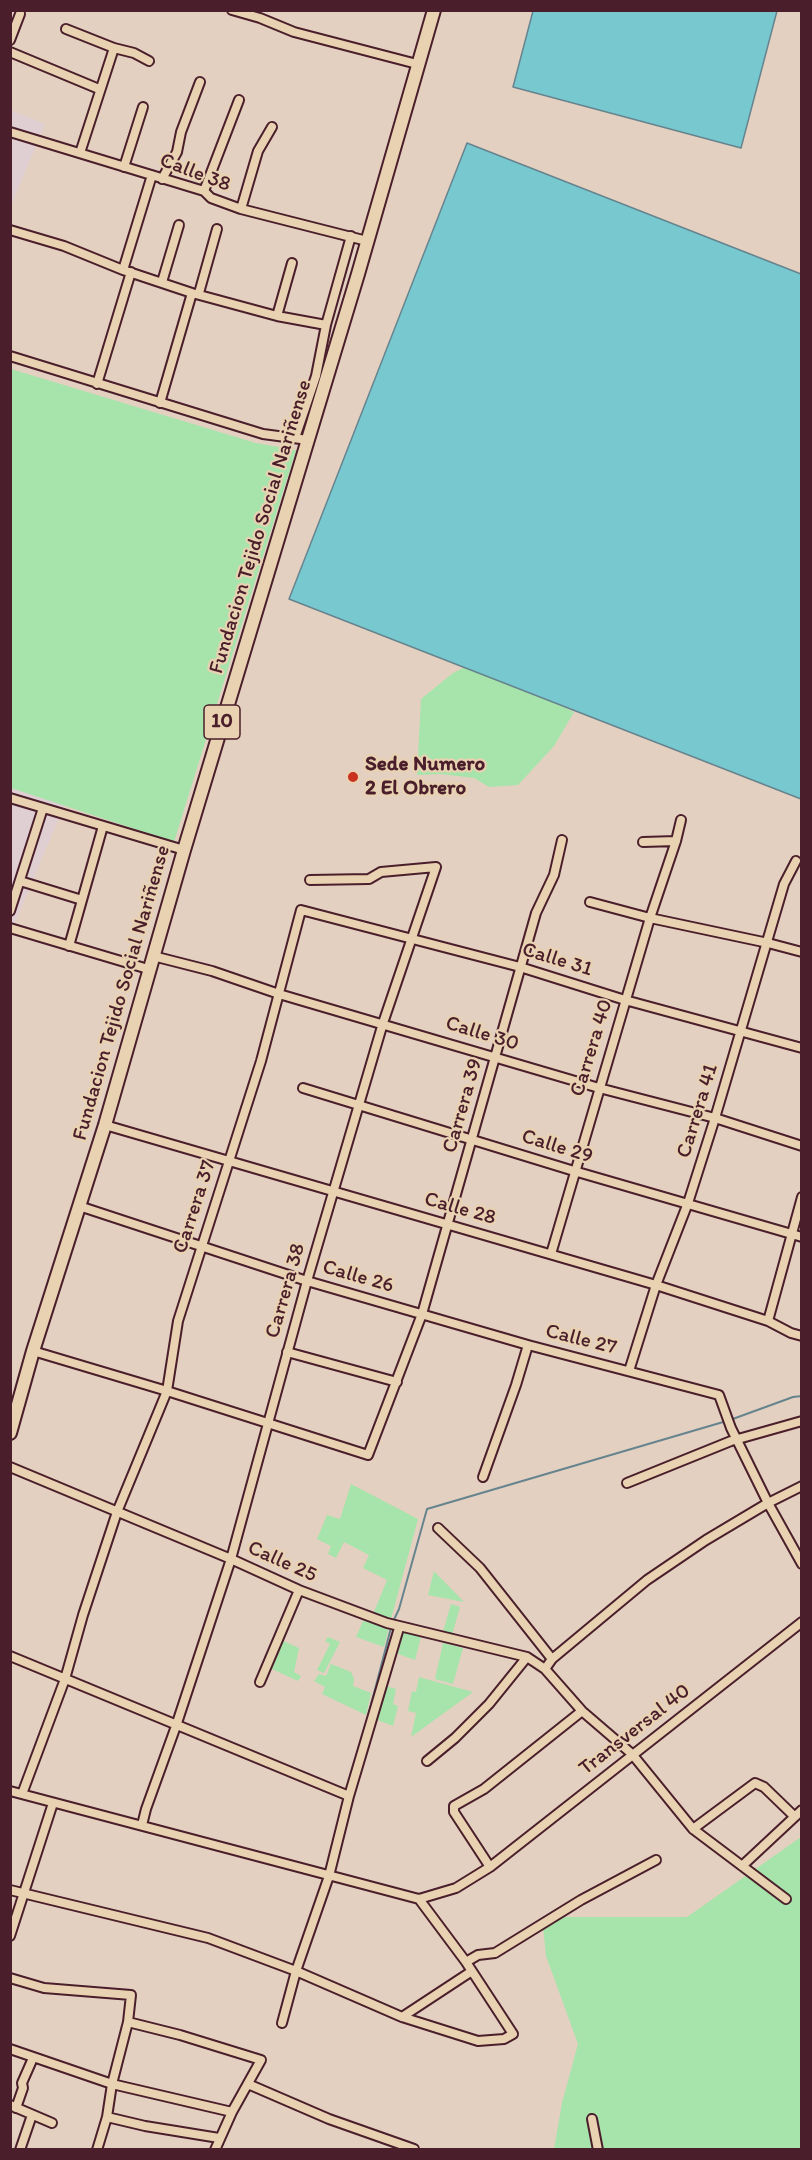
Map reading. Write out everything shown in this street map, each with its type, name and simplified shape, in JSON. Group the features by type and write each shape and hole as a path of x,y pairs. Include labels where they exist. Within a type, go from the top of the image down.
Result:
{"main road":[{"name":"Fundacion Tejido Social Nariñense","path":"10,1433 33,1351 105,1125 302,439 368,241 434,10"}],"street":[{"path":"232,10 261,14 294,32 417,64"},
{"path":"10,40 20,14"},
{"path":"66,29 114,48 134,52 149,61"},
{"path":"80,153 114,48"},
{"path":"10,52 99,89"},
{"path":"162,178 177,152 181,132 200,82"},
{"path":"204,191 238,100"},
{"path":"124,167 143,107"},
{"path":"241,209 258,151 272,127"},
{"name":"Calle 38","path":"10,132 204,191 211,198 241,209 368,241"},
{"path":"97,384 152,175"},
{"path":"162,282 179,225"},
{"path":"160,404 217,229"},
{"path":"10,230 64,246 127,271 195,293 277,316 326,325"},
{"path":"10,356 263,434 302,439 326,325 351,236"},
{"path":"277,316 292,263"},
{"path":"10,798 184,850"},
{"path":"10,911 43,808"},
{"name":"Carrera 40","path":"551,1254 625,1000 681,820"},
{"path":"69,946 103,826"},
{"name":"Carrera 39","path":"266,1423 368,1455 422,1314 520,967 536,913 554,875 562,840"},
{"path":"643,843 676,841"},
{"name":"Carrera 41","path":"629,1371 656,1285 688,1203 784,884 796,861"},
{"name":"Carrera 38","path":"142,1825 231,1559 266,1423 382,1023 436,867 381,872 369,879 310,880"},
{"path":"20,881 82,900"},
{"path":"590,902 801,952"},
{"name":"Calle 31","path":"301,910 520,967 625,1000 801,1048"},
{"name":"Carrera 37","path":"22,1794 65,1679 83,1615 117,1512 167,1391 178,1321 261,1061 301,910"},
{"path":"10,928 148,969"},
{"name":"Calle 30","path":"153,956 212,971 279,994 599,1088 715,1118 801,1146"},
{"name":"Calle 29","path":"303,1088 574,1171 801,1237"},
{"name":"Calle 28","path":"105,1125 656,1285 768,1321 801,1336"},
{"path":"768,1321 801,1197"},
{"name":"Calle 26","path":"79,1206 307,1281 422,1314"},
{"name":"Calle 27","path":"422,1314 528,1345 719,1395 737,1440"},
{"path":"483,1477 528,1345"},
{"path":"33,1351 266,1423"},
{"path":"287,1352 397,1382"},
{"path":"627,1483 737,1440 801,1421"},
{"path":"737,1440 801,1564"},
{"name":"Calle 25","path":"10,1467 231,1559 299,1590 387,1623 527,1657 545,1669 582,1711 632,1754 693,1829 786,1899"},
{"path":"545,1669 552,1659 647,1580 706,1540 801,1486"},
{"path":"438,1528 480,1568 552,1659"},
{"path":"260,1682 299,1590"},
{"name":"Transversal 40","path":"419,1899 456,1888 490,1867 801,1622"},
{"path":"282,2023 296,1971 329,1876 349,1796 398,1627"},
{"path":"10,1656 349,1796"},
{"path":"427,1761 455,1738 489,1704 527,1657"},
{"path":"490,1867 454,1812 454,1806 484,1789 582,1711"},
{"path":"693,1829 756,1784 764,1787 794,1816"},
{"path":"10,1791 419,1899 466,1962 513,2034 504,2039 478,2041 402,2017 296,1971 208,1938 10,1890"},
{"path":"10,1936 53,1803"},
{"path":"742,1866 801,1810"},
{"path":"466,1962 478,1954 495,1953 581,1900 656,1860"},
{"path":"402,2017 472,1971"},
{"path":"10,1978 44,1988 131,1995 128,2022 112,2084 107,2117 97,2150"},
{"path":"128,2022 261,2060 232,2112 215,2150"},
{"path":"10,2049 112,2084 232,2112"},
{"path":"33,2058 22,2084 23,2088 13,2107 52,2123"},
{"path":"248,2084 328,2119 414,2149"},
{"path":"20,2150 32,2115"},
{"path":"107,2117 219,2138"},
{"path":"592,2119 598,2150"}],"shaded area":[{"path":"11,110 45,124 11,206"},
{"path":"11,661 108,702 11,932"}],"green space":[{"path":"11,369 256,443 296,450 174,842 11,788"},
{"path":"473,663 574,712 554,746 518,785 489,787 474,778 441,774 417,775 421,699 453,673"},
{"path":"351,1484 418,1519 391,1619 374,1612 387,1580 363,1568 369,1555 344,1542 336,1558 328,1554 331,1546 317,1539 327,1515 340,1519"},
{"path":"434,1571 464,1602 428,1595"},
{"path":"451,1604 460,1607 452,1635 443,1632"},
{"path":"363,1621 389,1627 384,1647 356,1637"},
{"path":"403,1632 421,1637 415,1660 398,1654"},
{"path":"328,1637 340,1642 324,1673 317,1670 330,1644 325,1641"},
{"path":"283,1641 299,1648 294,1672 301,1676 298,1681 272,1669"},
{"path":"443,1643 463,1648 453,1684 435,1679"},
{"path":"331,1664 351,1672 354,1679 353,1686 371,1693 366,1715 322,1694 325,1687 314,1681 319,1674 326,1676"},
{"path":"419,1677 473,1692 411,1737 416,1713 408,1711 412,1691 416,1692"},
{"path":"386,1686 396,1689 393,1704 398,1706 393,1726 375,1719"},
{"path":"801,1837 801,2149 554,2149 562,2103 578,2044 546,1956 542,1917 687,1917"}],"water":[{"path":"533,11 777,11 741,148 513,87"},
{"path":"467,143 801,274 801,799 289,599"}],"waterway":[{"path":"366,1724 392,1624 399,1609 427,1509 730,1420 793,1397 802,1396"}],"place":[{"name":"Sede Numero 2 El Obrero","path":"353,777"}]}
